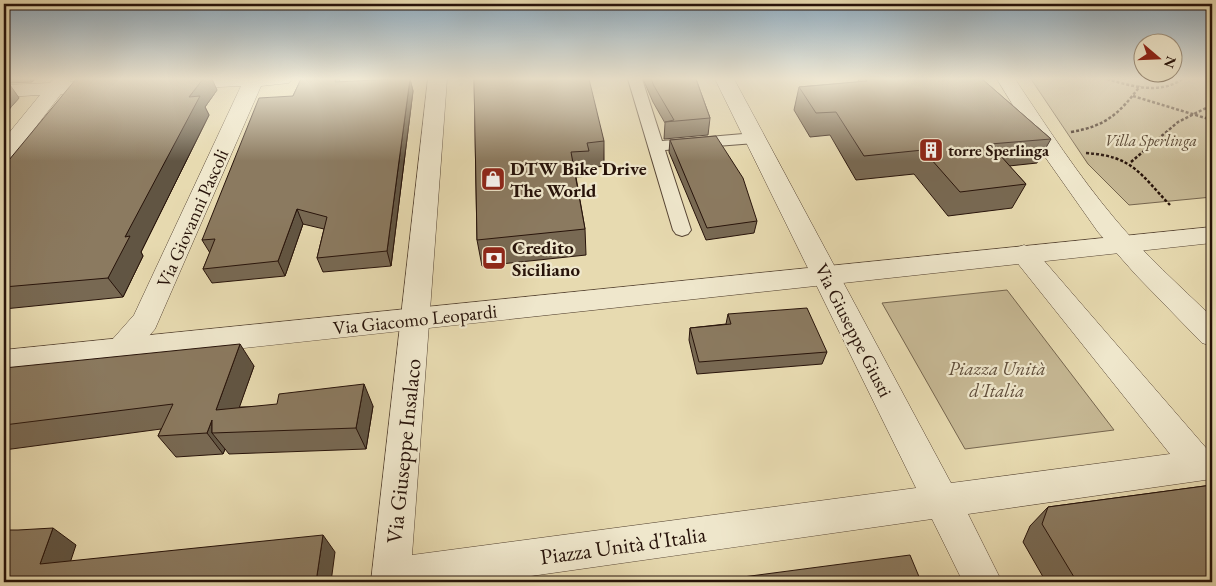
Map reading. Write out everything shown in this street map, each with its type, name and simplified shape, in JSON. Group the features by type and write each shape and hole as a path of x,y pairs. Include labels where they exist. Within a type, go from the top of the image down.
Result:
{"street":[{"path":"4,153 41,106"},
{"name":"Via Giovanni Pascoli","path":"121,349 145,321 242,106"},
{"name":"Via Giuseppe Insalaco","path":"390,580 435,106"},
{"name":"Via Giuseppe Giusti","path":"739,106 983,582"},
{"path":"1024,106 1076,186 1122,244 1212,335"},
{"path":"825,275 1212,235"},
{"path":"1024,254 1206,465"},
{"name":"Via Giacomo Leopardi","path":"4,362 825,275"},
{"name":"Piazza Unità d'Italia","path":"390,580 1206,465"}],"lane":[{"path":"644,106 682,230"},
{"path":"656,146 755,138"}],"path":[{"path":"1067,132 1107,123 1122,106"},
{"path":"1165,106 1212,120"},
{"path":"1131,162 1177,121 1209,106"},
{"path":"1081,154 1097,153 1131,162 1170,205"}],"green space":[{"name":"Villa Sperlinga","path":"1049,106 1212,106 1212,197 1129,205 1088,164"},
{"name":"Piazza Unità d'Italia","path":"1007,290 1114,430 965,449 882,303"}],"building":[{"path":"53,106 194,106 125,237 130,236 108,278 4,287 4,166"},
{"path":"256,106 406,106 387,251 317,258 327,217 297,209 278,261 203,269 215,239 202,240"},
{"path":"475,106 596,106 604,141 587,143 589,151 571,152 585,229 477,240"},
{"path":"666,106 706,106 710,118 665,122 674,120"},
{"path":"812,106 1013,106 1051,139 990,144 1026,184 960,192 923,150 864,156 836,112 816,113"},
{"path":"716,136 743,178 757,221 707,228 670,140"},
{"path":"807,308 827,352 699,362 690,328 731,324 728,314"},
{"path":"240,344 216,410 277,404 279,394 364,384 356,428 212,433 212,420 207,433 158,436 173,404 4,425 4,368"},
{"path":"1212,485 1212,580 1197,582 1077,582 1042,524 1048,507"},
{"path":"53,528 40,564 323,535 316,582 4,582 4,530"},
{"path":"910,555 920,579 936,577 938,582 705,582"}],"place":[{"name":"torre Sperlinga","path":"931,150"},
{"name":"DTW Bike Drive The World","path":"493,179"},
{"name":"Credito Siciliano","path":"494,258"}]}
